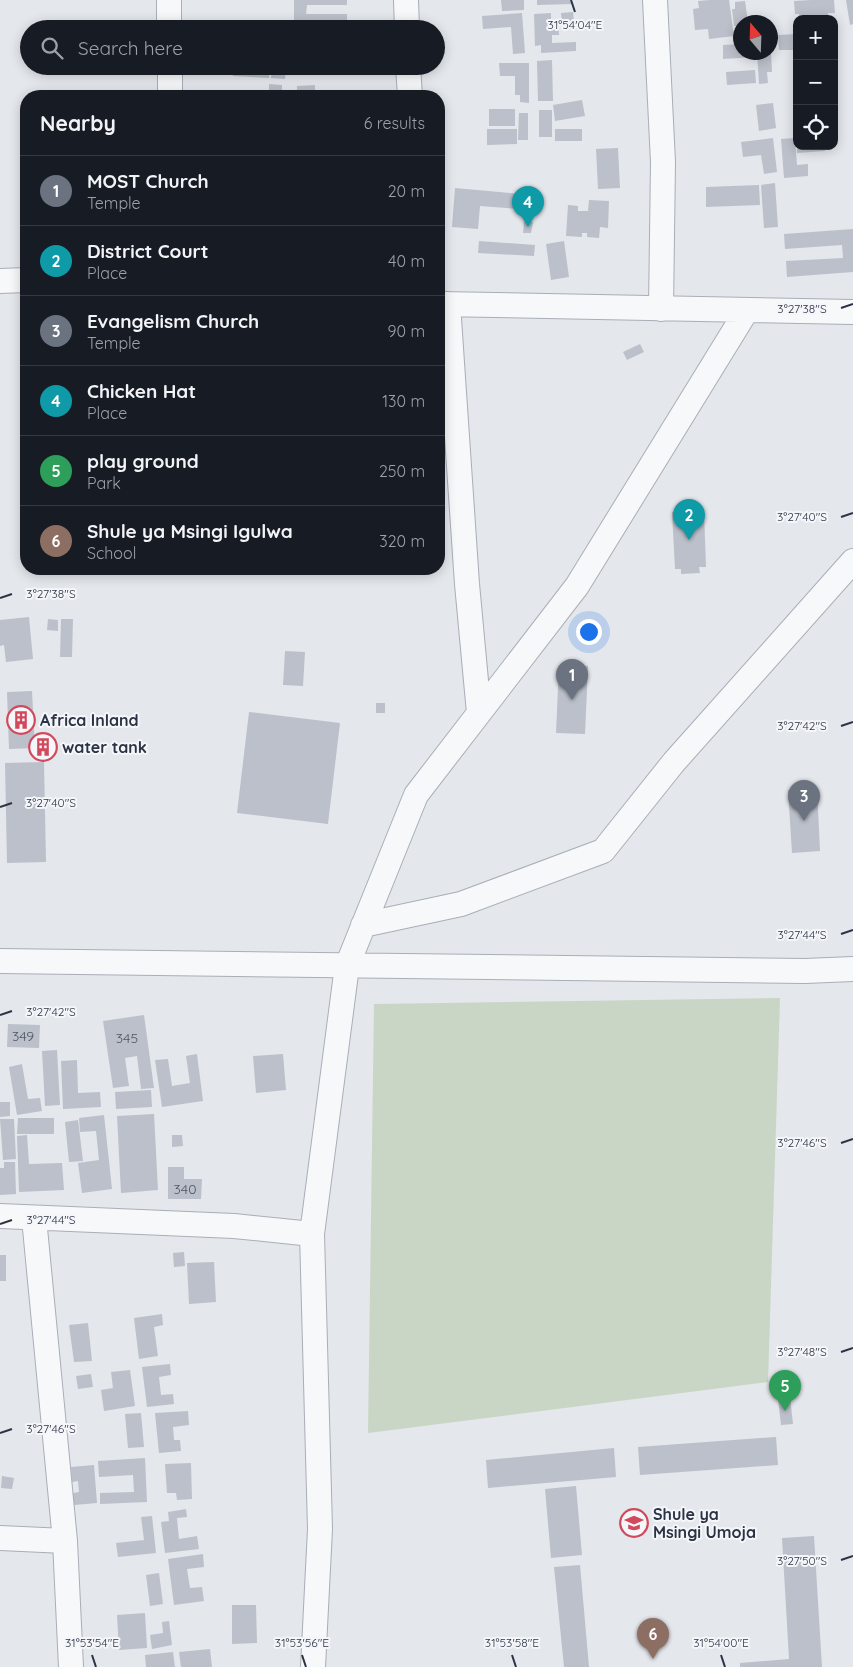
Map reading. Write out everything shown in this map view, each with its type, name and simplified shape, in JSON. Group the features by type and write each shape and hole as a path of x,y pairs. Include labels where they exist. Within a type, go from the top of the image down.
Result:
{"street":[{"path":"169,0 170,20"},
{"path":"406,0 407,20"},
{"path":"655,0 663,162 661,308"},
{"path":"170,75 170,90"},
{"path":"409,75 410,90"},
{"path":"0,281 20,280"},
{"path":"445,304 853,312"},
{"path":"313,1667 320,1529 312,1234 347,966 416,795 577,586 747,310"},
{"path":"445,327 479,714"},
{"path":"363,925 462,904 603,851 674,762 853,560"},
{"path":"0,961 795,971 853,969"},
{"path":"0,1216 234,1226 312,1234"},
{"path":"34,1218 65,1541 71,1667"},
{"path":"0,1538 65,1541"}],"green space":[{"path":"780,998 768,1382 368,1433 374,1004"}],"building":[{"path":"294,0 347,0 347,5 307,5 306,14 347,14 347,20 294,20"},
{"path":"501,0 524,0 524,10 502,11"},
{"path":"537,0 572,0 572,4 537,5"},
{"path":"729,0 733,36 709,39 708,29 695,30 693,9 699,8 698,1"},
{"path":"834,0 835,13 828,13 828,15 795,14 794,1"},
{"path":"846,0 853,0 853,24 850,25"},
{"path":"745,1 747,15 733,15 733,18 732,9 735,9 735,2"},
{"path":"573,12 574,23 562,24 561,13"},
{"path":"522,13 525,53 513,54 511,27 483,29 482,16"},
{"path":"551,13 551,23 558,22 559,35 552,35 552,43 576,42 576,51 541,53 541,45 535,46 534,14"},
{"path":"793,34 793,50 779,50 778,35"},
{"path":"733,44 733,58 723,59 723,45"},
{"path":"552,60 553,101 538,101 537,61"},
{"path":"758,60 771,60 772,72 767,72 768,83 759,84"},
{"path":"499,63 529,63 529,103 520,102 520,95 515,95 515,76 500,76"},
{"path":"755,70 756,83 727,85 726,72"},
{"path":"233,75 269,75 269,78"},
{"path":"271,75 285,75 285,79 271,78"},
{"path":"269,84 282,85 282,90 269,90"},
{"path":"315,85 315,90 297,90 297,86"},
{"path":"582,100 585,116 555,121 553,105"},
{"path":"773,103 776,128 759,131 756,105"},
{"path":"489,109 515,109 515,126 489,126"},
{"path":"539,110 552,110 552,137 539,137"},
{"path":"519,113 528,113 528,140 518,140"},
{"path":"487,129 517,129 517,144 487,145"},
{"path":"555,129 582,129 582,141 555,141"},
{"path":"773,138 777,172 764,174 761,155 743,157 741,142"},
{"path":"793,138 793,150 796,150 797,165 808,164 808,176 784,178 781,139"},
{"path":"618,148 620,188 598,189 596,149"},
{"path":"797,150 825,150 825,151 797,153"},
{"path":"775,183 778,227 764,228 761,185"},
{"path":"759,185 760,205 706,207 706,187"},
{"path":"455,188 520,194 519,209 480,206 478,229 452,227"},
{"path":"589,200 609,201 608,228 600,227 599,238 587,237 587,233 582,233 582,237 566,236 568,205 578,206 578,211 588,211"},
{"path":"524,222 533,222 531,233 523,233"},
{"path":"853,229 853,272 787,277 786,261 843,258 842,245 785,249 784,234"},
{"path":"479,241 535,245 534,256 478,253"},
{"path":"564,241 569,277 551,280 546,244"},
{"path":"640,344 644,352 627,360 623,352"},
{"path":"704,511 706,567 699,567 700,573 681,574 681,569 675,569 672,512"},
{"path":"29,617 33,659 6,662 4,645 0,646 0,620"},
{"path":"48,619 58,620 58,631 47,630"},
{"path":"61,619 73,619 72,657 60,657"},
{"path":"285,651 305,652 303,686 283,685"},
{"path":"559,665 588,666 585,734 556,733"},
{"name":"Africa Inland","path":"32,691 35,748 9,749 7,692"},
{"path":"376,703 385,703 385,713 376,713"},
{"path":"249,712 340,723 328,824 237,813"},
{"name":"water tank","path":"42,737 48,740 52,746 49,753 43,756 36,754 35,741"},
{"path":"44,762 46,862 7,863 5,763"},
{"path":"817,788 820,851 792,853 788,790"},
{"path":"144,1015 154,1088 141,1089 137,1056 125,1058 129,1086 113,1088 103,1021"},
{"path":"8,1024 40,1025 39,1048 7,1047"},
{"path":"57,1050 60,1105 45,1106 42,1051"},
{"path":"197,1054 203,1101 162,1107 155,1060 168,1059 172,1086 190,1083 186,1056"},
{"path":"283,1054 286,1090 256,1093 253,1056"},
{"path":"77,1060 78,1093 100,1092 101,1107 63,1109 61,1061"},
{"path":"22,1064 28,1099 40,1098 42,1111 17,1115 9,1067"},
{"path":"151,1090 152,1107 116,1109 115,1092"},
{"path":"0,1102 10,1102 10,1116 0,1117"},
{"path":"154,1114 158,1190 121,1193 117,1116"},
{"path":"104,1115 112,1189 82,1193 78,1163 99,1160 96,1131 80,1132 79,1118"},
{"path":"18,1118 54,1118 54,1134 17,1134"},
{"path":"0,1119 14,1119 16,1159 3,1160"},
{"path":"78,1120 83,1161 69,1162 65,1122"},
{"path":"27,1135 29,1164 62,1163 64,1190 19,1192 17,1136"},
{"path":"172,1135 182,1135 183,1146 172,1147"},
{"path":"4,1162 15,1162 16,1194 0,1195 0,1168 4,1168"},
{"path":"168,1167 184,1167 184,1179 202,1179 201,1199 168,1199"},
{"path":"184,1252 185,1266 174,1267 173,1253"},
{"path":"0,1255 6,1255 6,1281 0,1281"},
{"path":"214,1262 216,1302 189,1304 187,1263"},
{"path":"162,1314 163,1325 154,1327 158,1356 139,1359 134,1318"},
{"path":"88,1323 92,1361 74,1362 69,1325"},
{"path":"170,1364 171,1375 159,1377 161,1395 173,1394 174,1404 147,1407 142,1367"},
{"path":"130,1370 135,1406 104,1411 101,1390 113,1388 111,1372"},
{"path":"91,1374 93,1387 78,1389 76,1376"},
{"path":"790,1397 793,1424 781,1425 778,1399"},
{"path":"188,1411 189,1425 173,1427 174,1440 180,1440 181,1451 159,1453 155,1413"},
{"path":"141,1413 144,1447 128,1448 125,1414"},
{"path":"776,1437 778,1465 640,1475 638,1447"},
{"path":"614,1448 616,1477 488,1488 486,1460"},
{"path":"145,1458 147,1502 100,1504 100,1493 134,1492 133,1475 99,1477 98,1461"},
{"path":"191,1463 192,1499 177,1500 176,1493 167,1493 165,1464"},
{"path":"94,1465 97,1503 74,1505 73,1493 79,1492 78,1481 72,1482 71,1467"},
{"path":"2,1476 14,1478 12,1489 1,1488"},
{"path":"576,1486 582,1555 551,1558 545,1489"},
{"path":"186,1509 187,1517 177,1518 179,1539 197,1536 199,1549 165,1553 161,1522 169,1521 168,1512"},
{"path":"152,1516 156,1553 118,1557 116,1543 144,1540 141,1517"},
{"path":"814,1536 822,1667 740,1667 740,1663 789,1659 782,1538"},
{"path":"203,1554 204,1567 187,1569 190,1588 202,1587 204,1601 174,1605 168,1559"},
{"path":"580,1565 589,1667 564,1667 554,1567"},
{"path":"159,1573 163,1604 150,1606 146,1575"},
{"path":"232,1605 256,1605 257,1643 232,1644"},
{"path":"145,1613 147,1648 119,1650 117,1615"},
{"path":"169,1621 172,1645 152,1649 150,1635 163,1633 162,1622"},
{"path":"210,1649 212,1667 181,1667 179,1652"},
{"path":"173,1652 175,1667 146,1667 145,1655"}],"place":[{"name":"Chicken Hat","path":"528,227"},
{"name":"District Court","path":"689,540"},
{"name":"MOST Church","path":"572,700"},
{"name":"Africa Inland","path":"21,720"},
{"name":"water tank","path":"43,747"},
{"name":"Evangelism Church","path":"804,821"},
{"name":"play ground","path":"785,1411"},
{"name":"Shule ya Msingi Umoja","path":"634,1523"},
{"name":"Shule ya Msingi Igulwa","path":"653,1659"}]}
